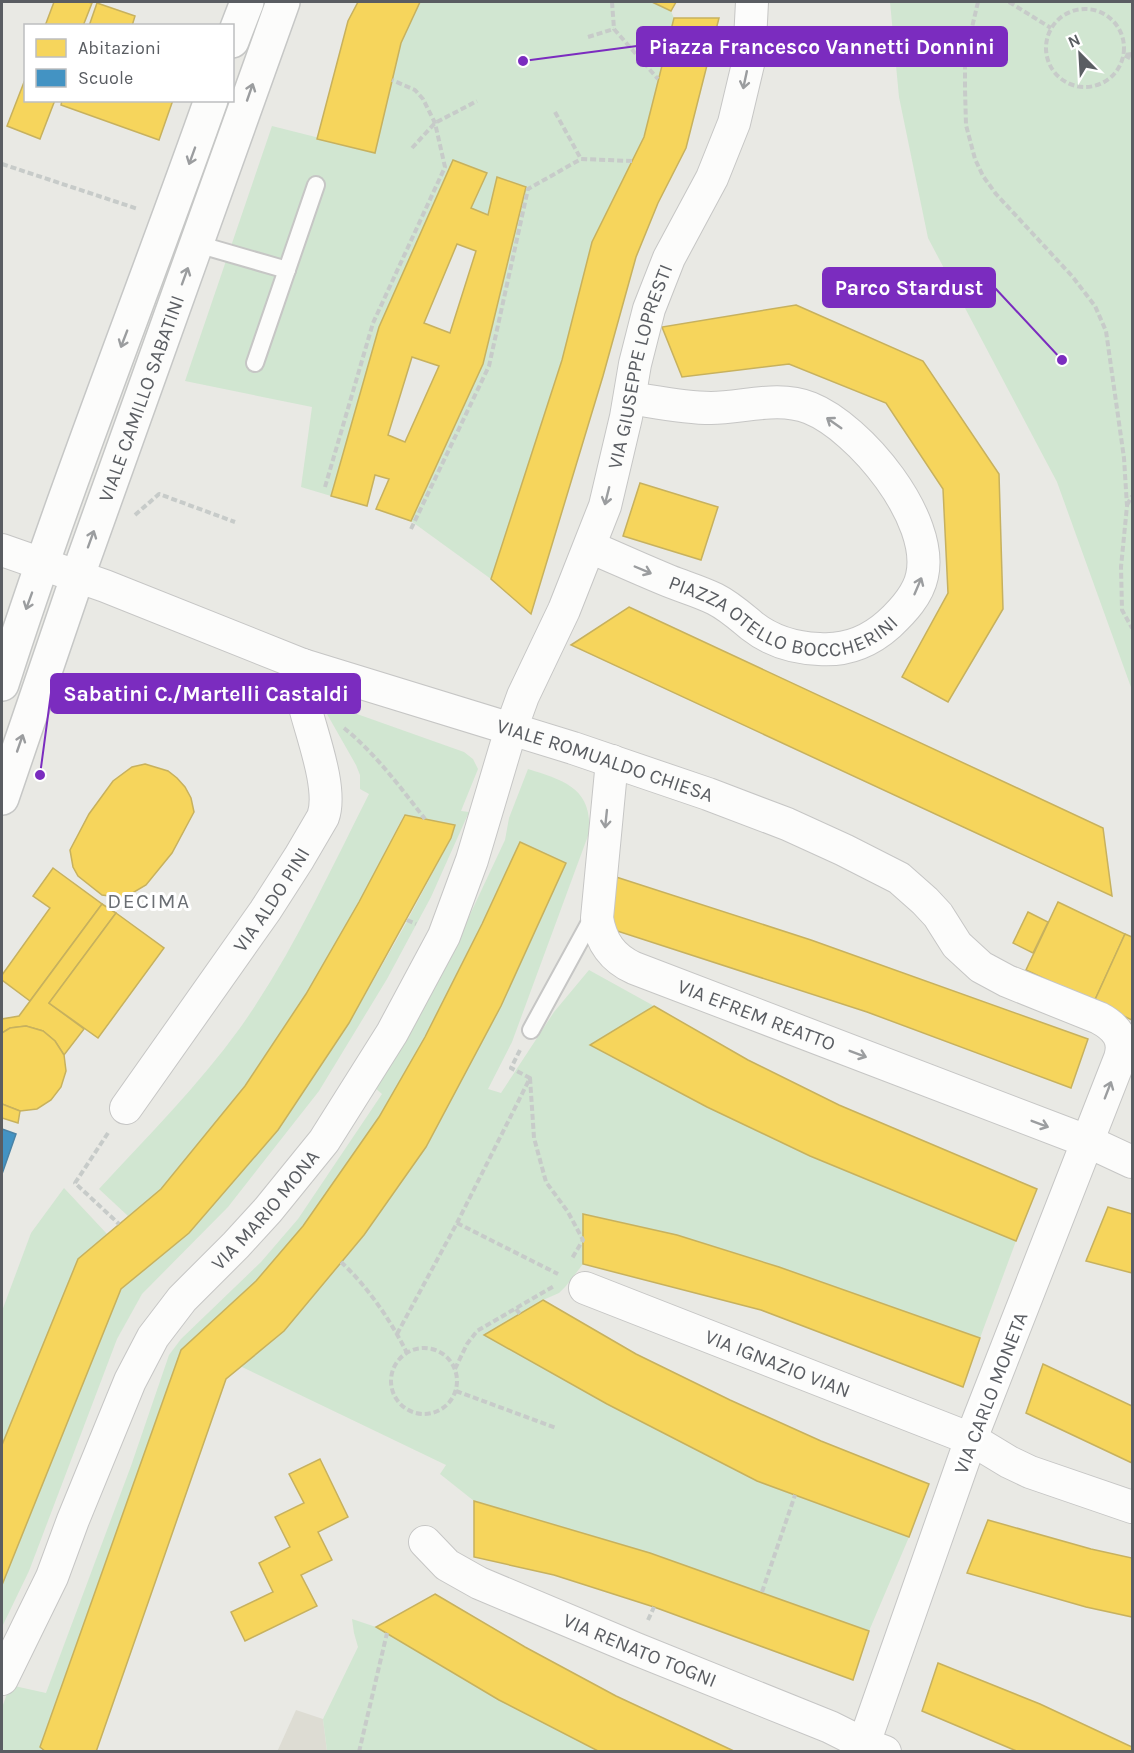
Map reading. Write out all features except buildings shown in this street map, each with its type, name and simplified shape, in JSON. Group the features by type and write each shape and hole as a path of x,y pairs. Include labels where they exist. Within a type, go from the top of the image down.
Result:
{"street":[{"path":"234,36 247,2"},
{"name":"VIALE CAMILLO SABATINI","path":"2,798 78,575 283,2"},
{"name":"VIA GIUSEPPE LOPRESTI","path":"511,729 528,685 564,610 605,506 630,398 643,328 656,290 680,236 712,178 734,123 749,60 752,2"},
{"name":"VIALE CAMILLO SABATINI","path":"2,684 64,500 211,102"},
{"name":"PIAZZA OTELLO BOCCHERINI","path":"590,547 714,598 762,633 774,639 788,644 819,649 849,648 869,640 901,612 916,593 922,576 921,541 902,498 873,458 842,428 820,413 808,407 784,403 709,408 630,398"},
{"name":"VIALE ROMUALDO CHIESA","path":"2,550 78,575 303,665 612,761 765,814 826,841 891,874 925,901 938,915 957,945 981,967 1007,981 1106,1021 1121,1036"},
{"name":"VIA ALDO PINI","path":"126,1108 265,911 326,810 316,739 305,705 303,665"},
{"name":"VIA MARIO MONA","path":"2,1679 52,1577 130,1381 153,1337 182,1299 236,1245 324,1141 405,1011 441,942 461,891 511,729"},
{"name":"VIA EFREM REATTO","path":"612,761 597,910 599,927 606,946 626,965 1089,1142 1132,1162"},
{"name":"VIA CARLO MONETA","path":"870,1749 971,1439 1089,1142 1123,1050 1121,1036"},
{"name":"VIA IGNAZIO VIAN","path":"573,1282 971,1439 1030,1472 1132,1507"},
{"name":"VIA RENATO TOGNI","path":"425,1542 447,1565 479,1583 830,1727 870,1749"}],"lane":[{"path":"255,363 316,185"},
{"path":"197,244 287,270"},
{"path":"531,1030 597,910"}],"path":[{"path":"612,2 614,29 658,79"},
{"path":"978,2 965,57 966,125 970,144 983,176 996,194 1072,276 1095,306 1106,331 1124,458 1126,506 1120,567 1122,610 1132,628"},
{"path":"1008,2 1052,28"},
{"path":"1086,9 1098,11 1110,18 1118,27 1123,38 1124,55 1114,75 1104,83 1079,87 1066,83 1056,75 1049,64 1046,51 1047,38 1061,17 1073,11 1086,9"},
{"path":"588,37 614,29"},
{"path":"1124,55 1132,56"},
{"path":"326,487 373,323 445,167 435,123 423,99 415,90 392,80"},
{"path":"412,148 435,123 477,101"},
{"path":"555,112 581,159"},
{"path":"411,530 489,366 528,189 581,159 632,161"},
{"path":"2,164 146,212"},
{"path":"129,521 159,494 235,522"},
{"path":"1126,506 1132,496"},
{"path":"305,705 337,723 360,741 425,819"},
{"path":"530,1078 511,1068 531,1030"},
{"path":"397,1334 457,1223 530,1078"},
{"path":"530,1078 534,1138 546,1182 568,1212 583,1240 573,1282"},
{"path":"119,1224 75,1183 126,1108"},
{"path":"457,1223 573,1282"},
{"path":"341,1262 354,1274 397,1334 407,1353"},
{"path":"455,1369 467,1344 477,1331 555,1285 573,1282"},
{"path":"516,1309 520,1314"},
{"path":"429,1348 449,1359 455,1369 456,1391 442,1409 420,1414 400,1403 394,1393 391,1382 393,1371 407,1353 429,1348"},
{"path":"456,1391 556,1428"},
{"path":"762,1592 795,1495"},
{"path":"359,1752 387,1633"}],"shaded area":[{"path":"296,1710 323,1719 327,1751 277,1752"}],"green space":[{"path":"420,2 652,2 671,11 674,18 644,137 592,242 562,360 491,579 411,521 483,364 526,187 497,178 488,215 471,208 487,173 453,161 379,327 331,496 301,487 312,407 185,381 272,126 375,152 401,43"},
{"path":"890,2 1132,2 1132,690 1057,482 928,238 899,97"},
{"path":"326,703 464,752 473,759 478,769 461,811 469,812 431,897 387,979 319,1091 228,1207 142,1294 117,1339 29,1571 2,1627 2,1585 121,1289 189,1233 278,1130 349,1023 451,838 455,825 404,815 359,902 306,994 245,1086 161,1189 128,1216 99,1189 190,1091 259,1001 293,943 369,794 360,789 360,775 323,707"},
{"path":"528,769 564,782 581,796 589,818 589,833 512,1042 488,1089 501,1093 554,1012 589,970 654,1006 591,1046 707,1107 1016,1241 980,1338 779,1267 677,1235 584,1214 583,1264 566,1286 559,1293 484,1335 607,1404 757,1481 909,1537 869,1631 650,1553 474,1501 440,1474 446,1465 240,1366 364,1235 426,1147 501,1006 566,863 520,842 425,1037 379,1117 303,1226 256,1281 181,1350 40,1746 43,1745 41,1751 2,1751 2,1708 10,1685 46,1693 131,1466 169,1355 181,1339 261,1262 298,1219 382,1094 374,1087 451,955 505,840 509,818"},
{"path":"64,1188 107,1234 78,1259 2,1445 2,1311 31,1233"},
{"path":"352,1619 376,1627 499,1700 600,1751 327,1751 323,1719 358,1647"}],"place":[{"name":"Piazza Francesco Vannetti Donnini","path":"523,61"},
{"name":"Parco Stardust","path":"1062,360"},
{"name":"Sabatini C./Martelli Castaldi","path":"40,775"}],"district":[{"name":"DECIMA","path":"149,901"}]}
